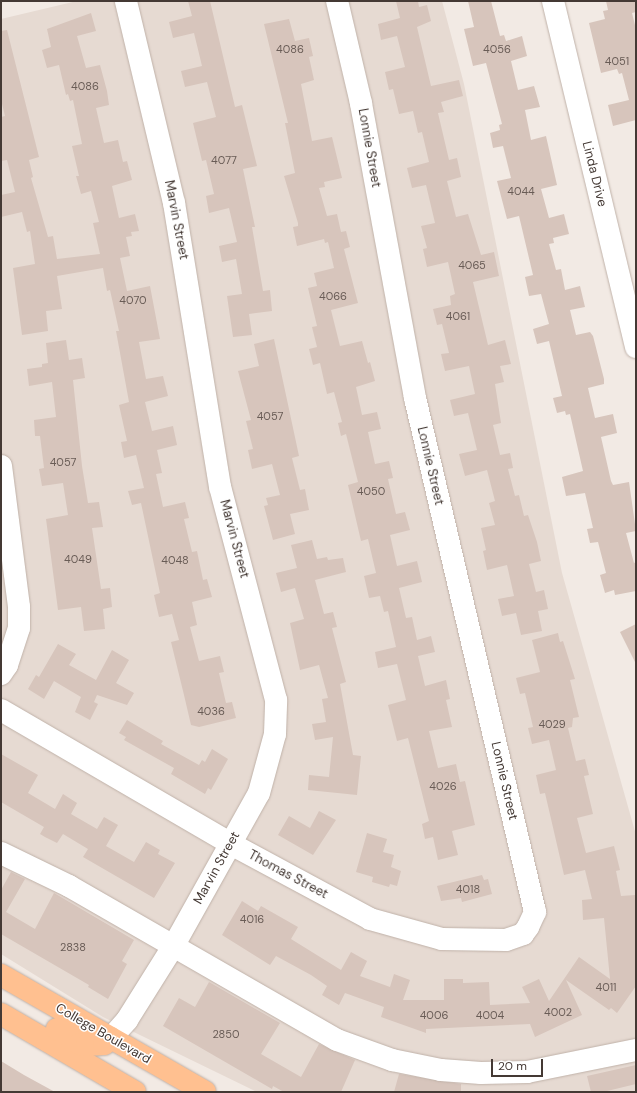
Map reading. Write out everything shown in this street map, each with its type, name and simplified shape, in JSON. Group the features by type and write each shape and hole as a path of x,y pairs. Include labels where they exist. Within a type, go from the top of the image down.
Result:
{"main road":[{"name":"College Boulevard","path":"1,976 205,1092"},
{"path":"1,1008 32,1015 80,1044 100,1045 111,1038"},
{"path":"1,1014 135,1092"}],"street":[{"name":"Marvin Street","path":"111,1038 127,1020 174,945 259,793 276,734 276,700 220,487 174,203 126,1"},
{"name":"Lonnie Street","path":"337,1 361,103 415,398 535,912 528,927"},
{"name":"Linda Drive","path":"553,1 636,347"},
{"path":"1,466 19,607 19,628 7,665 1,674"},
{"name":"Thomas Street","path":"1,710 230,844 370,919 442,939 506,940 523,934 528,927"},
{"path":"1,853 68,886 174,945 337,1040 392,1060 441,1070 473,1073 527,1072 636,1050"}],"shaded area":[{"path":"77,1 442,1 464,84 562,573 636,835 636,1092 257,1092 103,1017 1,954 1,19"}],"building":[{"path":"188,1 210,1 235,107 242,105 257,166 243,169 255,227 252,227 263,291 270,290 272,311 249,314 252,335 233,337 227,296 242,294 236,259 222,262 219,246 237,242 229,208 209,213 206,196 214,194 206,160 202,161 193,123 216,117 207,82 185,87 181,71 202,66 194,33 173,38 169,22 192,16"},
{"path":"396,1 418,1 419,7 427,5 431,21 417,27 431,86 459,80 463,96 441,102 444,112 438,113 449,160 457,158 461,177 447,181 456,217 468,214 481,255 494,252 499,276 473,282 488,345 505,340 511,364 500,366 504,382 495,384 501,423 493,425 500,455 510,453 513,468 508,469 515,496 519,495 524,516 528,515 537,542 541,561 529,564 536,592 544,590 548,609 538,611 542,631 521,635 516,613 502,616 498,599 514,596 507,565 487,570 483,551 486,550 481,528 495,525 489,503 495,501 487,470 465,476 459,454 477,450 468,413 454,416 450,400 475,394 469,366 445,371 441,354 449,353 442,324 437,325 433,309 451,305 450,296 455,294 448,262 427,267 423,249 427,248 421,226 435,223 426,185 412,188 407,168 429,162 422,132 418,133 413,111 399,114 393,89 389,90 385,72 405,67 397,36 381,40 378,24 400,18"},
{"path":"468,1 491,1 500,36 504,35 506,41 522,36 527,56 511,61 518,90 534,86 540,107 525,110 531,140 546,136 557,185 541,189 549,218 564,214 569,234 553,238 554,243 549,244 556,270 561,269 565,290 580,286 585,307 570,310 576,335 590,332 593,336 604,379 604,384 588,388 595,418 613,414 617,433 601,437 613,485 629,482 636,531 626,533 634,563 636,562 636,591 615,595 614,590 605,593 600,575 606,573 598,542 590,543 587,529 593,528 585,493 566,496 562,477 583,471 570,414 566,415 565,411 557,413 553,398 562,396 549,341 537,344 533,329 549,324 541,294 529,296 525,277 533,275 519,216 507,219 497,181 511,178 503,146 493,148 490,133 500,130 499,125 502,124 486,63 473,66 464,29 474,27"},
{"path":"606,1 636,1 636,12 632,13 636,29 636,120 613,126 608,105 629,100 622,73 619,74 617,69 601,73 589,23 605,19 603,11 608,10"},
{"path":"91,13 96,31 77,36 86,68 100,65 107,91 109,105 96,108 104,143 118,140 123,162 127,161 132,180 112,186 119,218 135,214 139,231 131,232 132,236 126,237 130,256 120,258 127,291 150,286 160,339 139,342 146,379 163,376 168,396 145,402 152,431 173,426 177,445 157,450 162,473 156,474 163,507 185,502 189,518 184,519 192,552 197,551 203,580 207,579 212,597 192,602 197,625 190,627 199,661 220,656 224,672 219,673 226,703 232,702 236,718 199,727 191,725 171,642 179,640 172,614 159,617 154,595 160,593 141,503 132,505 128,491 144,488 136,455 124,458 121,442 127,441 119,405 129,402 116,331 119,331 110,290 107,291 103,268 57,276 62,309 46,311 48,331 22,335 13,268 35,264 30,231 27,232 22,212 1,217 1,195 15,192 7,160 1,161 1,117 5,116 1,100 1,31 7,30 39,157 29,160 33,177 31,178 48,237 53,236 57,259 100,254 93,223 99,222 91,191 81,194 76,176 79,176 72,146 82,144 73,100 70,101 68,94 66,95 59,65 47,68 42,50 51,47 47,29"},
{"path":"289,19 295,41 309,38 313,56 309,57 314,80 301,84 312,141 332,137 342,178 324,182 325,187 319,188 327,216 337,214 341,232 346,231 350,247 344,249 358,303 331,310 340,346 362,341 368,363 370,362 375,381 356,387 362,415 377,412 381,429 368,432 375,464 389,461 393,478 388,479 396,514 405,512 410,530 390,535 397,566 417,561 422,582 399,588 406,618 412,617 417,640 431,636 435,652 418,656 425,686 446,680 450,699 446,700 452,727 429,731 438,768 456,764 460,782 465,781 475,825 452,831 458,855 438,860 433,837 425,839 422,824 429,821 408,738 397,741 388,705 406,700 397,664 378,668 375,652 396,647 388,611 384,612 380,596 369,598 364,576 376,573 368,539 361,541 348,485 358,482 346,434 341,436 338,423 342,422 334,392 327,394 320,363 313,365 309,349 317,347 312,327 317,326 308,288 317,286 314,273 334,268 328,242 325,243 324,239 297,246 293,227 298,226 298,223 284,176 295,173 285,123 288,123 264,24"},
{"path":"274,339 299,456 292,458 300,490 305,489 309,510 290,514 295,534 273,540 264,506 268,505 266,498 280,495 272,464 252,469 248,450 253,449 246,421 251,420 238,371 259,366 254,344"},
{"path":"66,340 69,360 82,358 85,378 73,380 82,466 88,503 99,502 103,527 92,528 101,589 110,588 112,607 103,609 105,629 84,631 81,607 58,610 46,519 68,515 63,483 42,486 39,469 44,468 40,436 35,436 34,420 56,417 52,382 29,386 27,369 42,367 42,364 48,363 46,343"},
{"path":"312,540 317,559 327,557 328,560 343,558 346,572 315,580 324,614 333,612 337,627 332,628 346,682 340,684 353,755 361,756 357,795 308,790 309,775 329,777 333,737 315,740 312,724 326,722 322,699 328,698 319,665 300,670 290,623 304,619 295,588 281,592 276,573 297,568 291,545"},
{"path":"636,624 636,664 620,632"},
{"path":"558,633 560,642 563,641 575,679 570,680 579,717 573,718 572,727 568,728 576,761 585,759 589,775 584,776 593,814 577,818 586,853 614,846 620,870 616,871 621,896 635,895 636,986 617,1013 611,1008 609,1010 566,980 582,1015 535,1037 530,1024 426,1029 426,1033 381,1017 384,1007 345,993 339,1005 322,995 327,986 311,975 276,956 270,965 222,935 242,901 258,911 261,906 298,927 291,939 341,970 351,952 367,961 360,976 390,987 394,974 410,980 403,1000 444,1000 444,979 463,979 463,983 489,982 490,1005 530,1003 522,987 539,979 549,1001 579,957 610,979 604,918 583,920 582,900 592,899 585,870 564,875 545,793 540,794 536,775 556,770 549,740 532,744 528,728 533,727 525,693 520,694 516,678 540,672 532,640"},
{"path":"58,644 76,654 69,665 96,680 112,650 129,660 116,683 134,693 127,705 97,695 94,702 98,704 90,720 75,712 81,697 54,681 44,699 28,689 36,675 39,677"},
{"path":"127,720 163,741 161,744 199,765 202,760 205,762 212,749 228,759 211,790 208,788 205,794 171,774 174,768 124,740 126,737 119,733"},
{"path":"1,754 38,775 28,793 55,809 63,794 77,803 71,814 97,829 104,817 118,825 106,846 134,862 146,842 160,850 158,854 175,863 154,898 83,857 88,849 63,834 57,843 45,837 40,834 44,827 1,802"},
{"path":"319,811 336,820 313,855 278,835 289,816 310,828"},
{"path":"367,833 387,839 383,852 394,855 391,867 401,871 397,886 390,884 389,887 372,882 373,877 356,872"},
{"path":"11,872 25,879 6,912 35,929 54,893 134,940 122,961 127,964 108,999 88,987 89,985 1,934 1,890"},
{"path":"482,875 484,880 488,879 492,894 462,902 461,898 441,901 437,886"},
{"path":"209,982 280,1023 261,1054 301,1077 319,1044 355,1060 341,1092 284,1092 273,1086 272,1089 163,1026 179,998 195,1007"},
{"path":"1,1061 24,1075 55,1092 1,1092"},
{"path":"636,1065 636,1084 603,1092 591,1092 587,1076"},
{"path":"399,1074 461,1084 461,1092 394,1092"}]}
